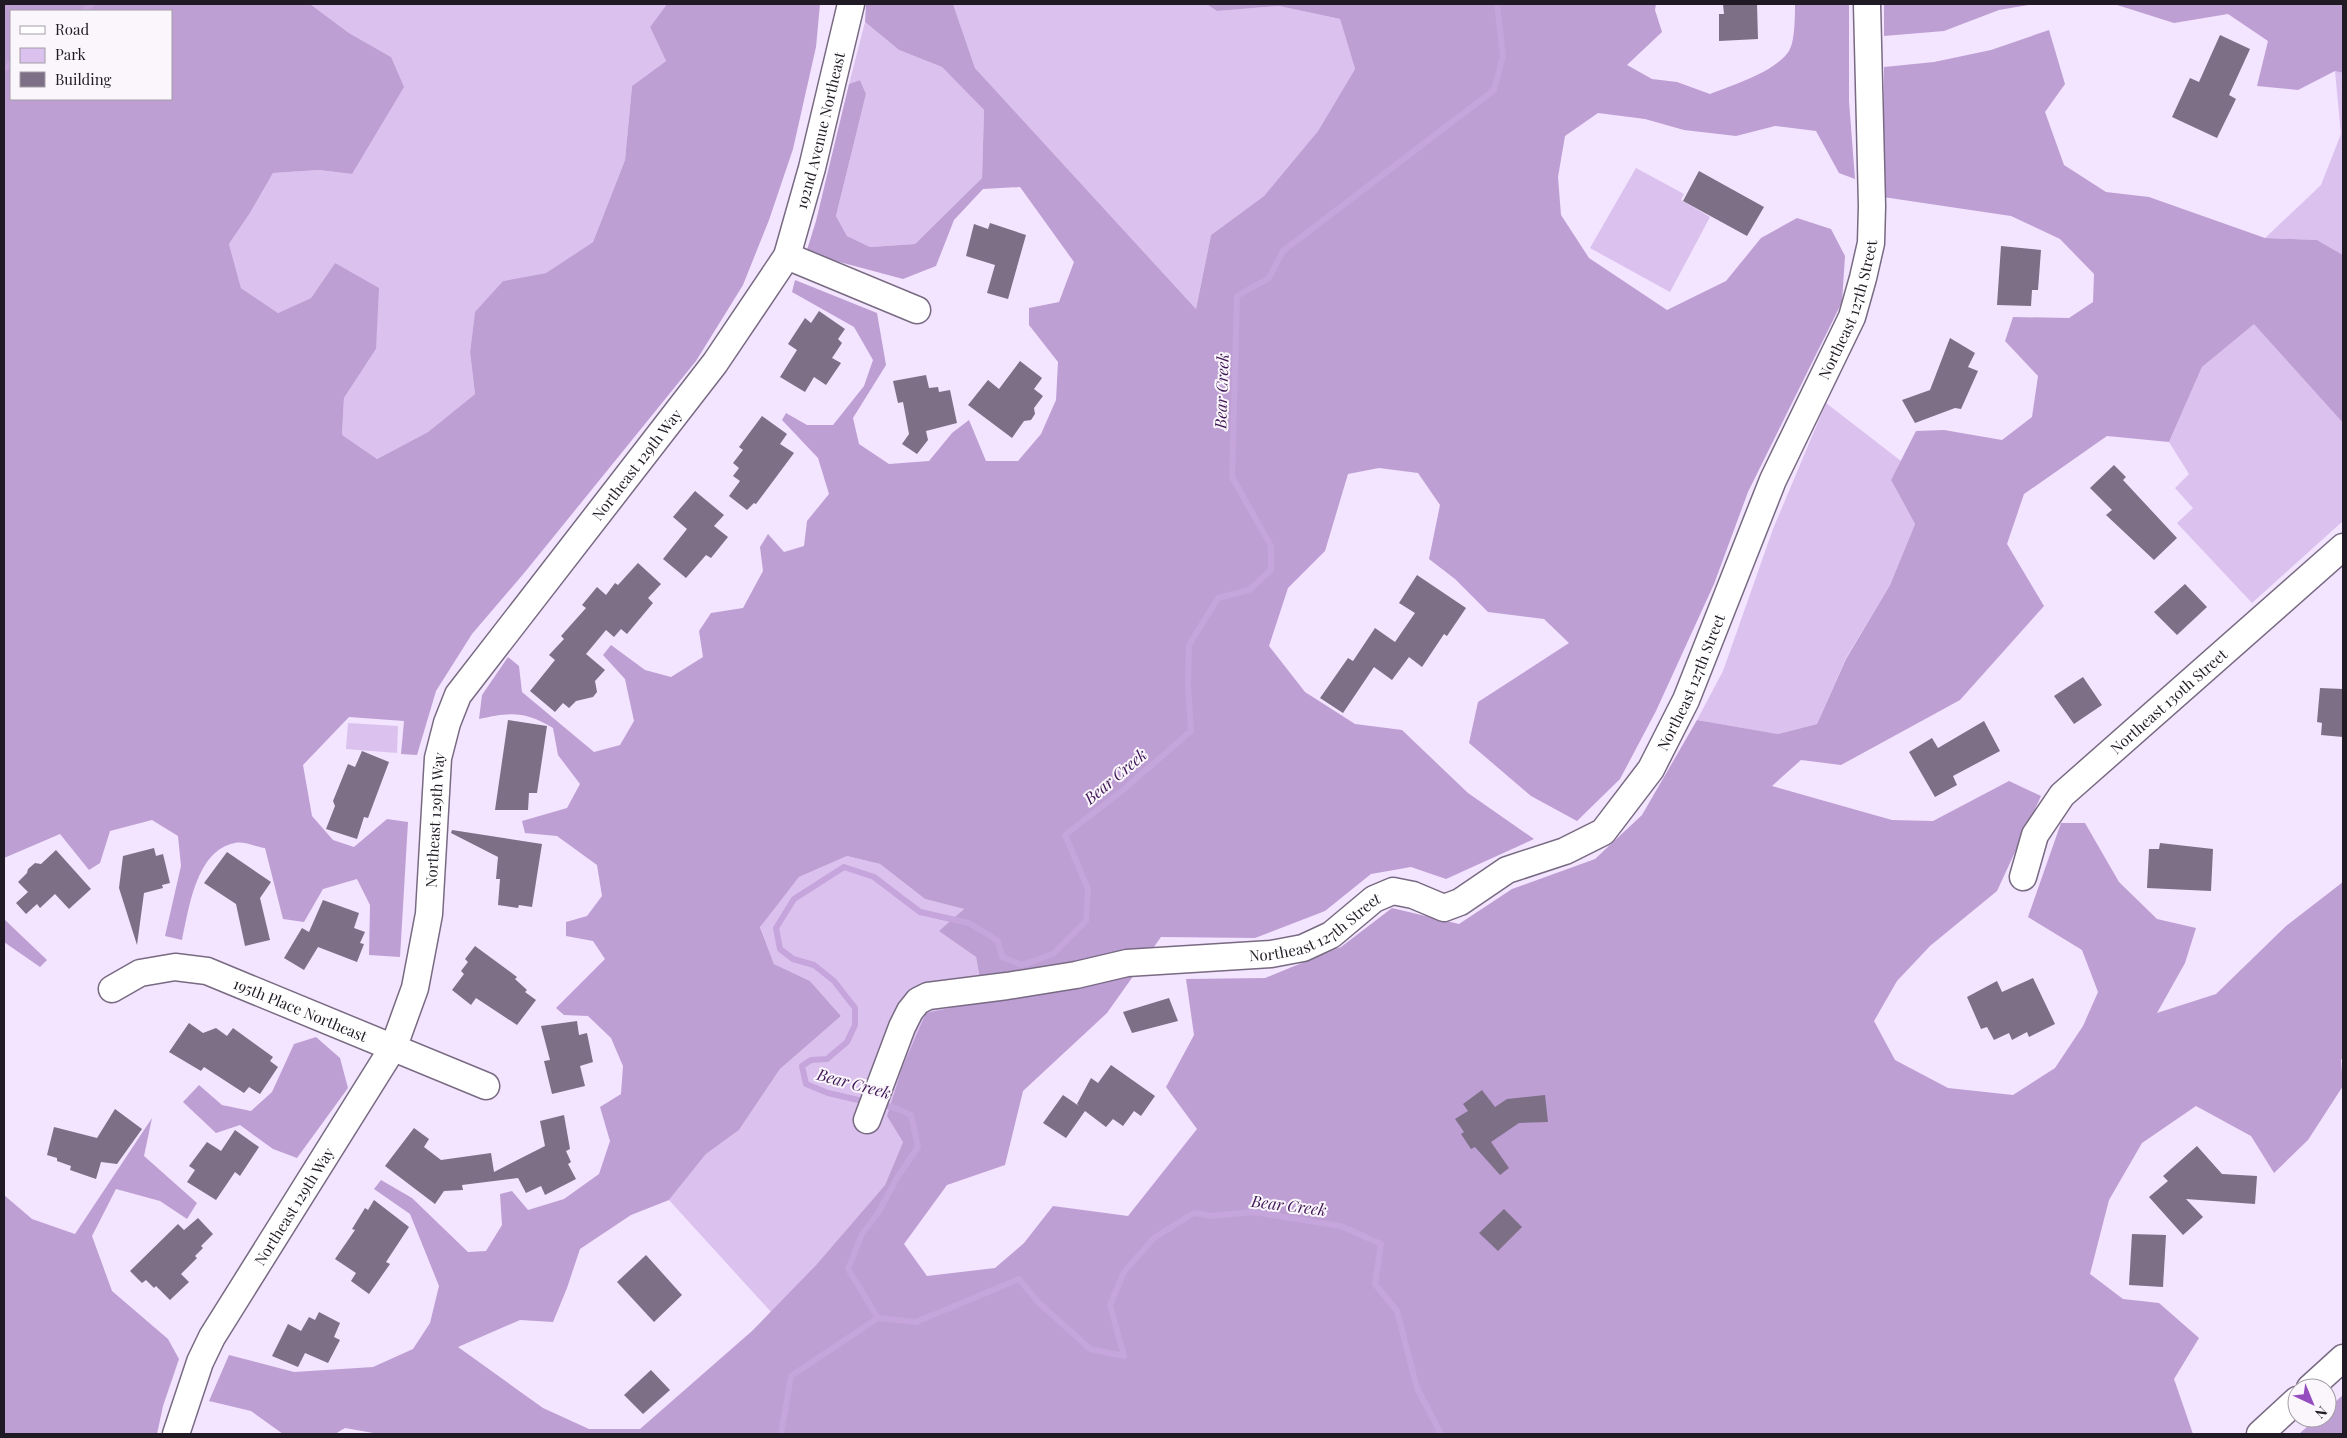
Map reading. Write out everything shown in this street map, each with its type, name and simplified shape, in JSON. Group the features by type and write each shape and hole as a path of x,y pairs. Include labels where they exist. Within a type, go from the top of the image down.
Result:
{"street":[{"name":"192nd Avenue Northeast","path":"787,256 814,159 851,4"},
{"name":"Northeast 127th Street","path":"867,1120 910,1011 918,1001 928,996 1007,986 1104,970 1127,963 1271,954 1303,948 1330,935 1374,899 1393,891 1413,895 1444,908 1460,902 1507,870 1564,851 1603,832 1651,769 1686,700 1773,480 1852,317 1871,243 1872,206 1867,4"},
{"path":"787,256 917,310"},
{"name":"Northeast 129th Way","path":"176,1434 200,1362 212,1337 394,1046 415,988 429,914 438,758 447,723 458,695 715,363 787,256"},
{"name":"Northeast 130th Street","path":"2023,877 2035,835 2062,795 2343,547"},
{"name":"195th Place Northeast","path":"112,989 140,973 148,971 175,967 207,971 394,1046 486,1086"},
{"path":"2321,1378 2343,1358"},
{"path":"2260,1434 2287,1409"}],"green space":[{"path":"310,4 667,4 650,27 666,61 632,86 625,160 593,242 546,273 503,281 475,313 470,352 475,394 428,432 377,459 342,436 344,398 376,349 335,263 311,298 278,313 241,288 229,244 250,213 273,173 319,170 352,174 391,57 349,33"},
{"path":"953,4 1206,4 1217,11 1279,6 1340,19 1355,69 1318,131 1264,196 1211,235 1196,309 975,68"},
{"path":"865,22 899,50 942,67 984,110 982,178 915,244 870,247 847,236 836,216 866,94 860,80 849,84"},
{"path":"2335,71 2343,73 2343,255 2317,240 2265,238 2321,185 2341,134"},
{"path":"1636,168 1684,194 1681,200 1710,217 1670,292 1590,248"},
{"path":"2254,323 2343,423 2343,521 2252,603 2177,523 2193,508 2175,488 2189,474 2169,442 2202,367"},
{"path":"1826,403 1901,461 1891,480 1915,524 1890,585 1846,658 1817,724 1778,734 1697,720 1723,671 1773,529"},
{"path":"348,723 398,726 397,753 346,749"},
{"path":"847,856 880,864 925,899 964,909 940,931 976,957 984,1001 903,1142 885,1185 816,1265 771,1312 669,1200 706,1154 739,1130 780,1069 841,1016 810,981 774,964 760,926 799,877"}],"shaded area":[{"path":"4,4 310,4 349,33 391,57 404,87 352,174 319,170 273,173 250,213 229,244 241,288 278,313 311,298 335,263 379,288 376,349 344,398 342,435 377,459 428,432 475,394 470,352 475,312 503,281 546,273 593,242 625,160 632,86 666,61 650,27 667,4 820,4 816,47 793,149 769,220 743,285 696,361 525,572 472,634 436,691 417,755 401,754 404,721 349,717 303,765 312,816 333,840 354,847 387,819 408,822 400,957 369,955 370,905 357,879 323,889 304,922 283,919 265,848 246,843 235,843 222,848 211,857 196,882 182,940 165,936 181,866 178,836 152,820 110,831 100,863 89,870 60,834 4,858"},
{"path":"866,4 953,4 975,68 1196,309 1211,235 1264,196 1318,131 1355,69 1340,19 1279,6 1217,11 1206,4 1656,4 1655,10 1662,32 1627,65 1652,79 1677,82 1710,94 1753,77 1783,59 1791,47 1795,4 1849,4 1849,101 1855,179 1839,173 1816,131 1775,126 1736,136 1684,130 1645,119 1598,113 1565,136 1558,177 1561,215 1589,258 1667,310 1726,281 1761,238 1797,218 1831,229 1845,256 1842,302 1748,492 1714,584 1656,711 1620,779 1577,821 1531,796 1469,743 1478,702 1569,643 1544,619 1488,612 1455,579 1429,559 1440,505 1418,473 1379,468 1348,474 1325,551 1288,588 1269,646 1305,692 1355,724 1402,730 1468,793 1534,839 1446,879 1411,867 1371,874 1325,911 1255,938 1161,937 1107,1013 1023,1091 1005,1165 947,1185 904,1244 927,1276 995,1268 1024,1243 1053,1206 1128,1216 1197,1129 1166,1087 1194,1035 1186,979 1265,978 1341,947 1392,908 1459,924 1512,889 1595,859 1642,815 1697,720 1778,734 1817,724 1846,659 1890,585 1915,524 1891,480 1916,431 1944,430 2002,440 2032,417 2038,376 2005,341 2013,317 2069,318 2093,302 2094,274 2060,239 2011,216 1883,197 1884,67 1934,62 1991,50 2049,30 2065,84 2045,112 2064,165 2106,192 2149,197 2265,238 2317,240 2343,255 2343,423 2254,324 2202,367 2169,442 2107,436 2024,494 2007,544 2044,606 1960,700 1841,765 1801,760 1772,786 1892,820 1933,821 2009,781 2041,796 1997,891 1930,946 1897,981 1874,1021 1895,1060 1948,1088 2013,1095 2055,1068 2083,1026 2098,992 2082,950 2028,917 2061,823 2085,823 2119,882 2157,919 2196,928 2185,963 2157,1013 2216,994 2286,926 2343,882 2343,1057 2341,1060 2343,1086 2308,1140 2274,1173 2251,1136 2196,1106 2142,1143 2109,1200 2090,1274 2123,1299 2159,1303 2199,1338 2174,1379 2193,1434 379,1434 345,1428 335,1434 283,1434 251,1411 209,1401 229,1355 294,1372 373,1367 413,1349 430,1323 439,1286 410,1214 374,1189 381,1180 412,1198 468,1252 486,1251 502,1225 500,1194 512,1191 528,1210 564,1199 599,1174 610,1141 600,1107 621,1094 623,1066 611,1038 588,1016 564,1015 556,1008 605,959 593,941 566,936 566,922 587,916 602,896 597,865 557,836 525,833 522,821 567,808 580,784 558,755 553,728 534,718 518,714 479,719 482,695 508,657 519,666 522,692 594,752 620,745 634,721 625,679 603,655 611,645 645,670 671,677 703,657 699,631 711,613 743,608 763,571 760,547 768,534 784,552 804,546 807,521 829,494 818,458 782,420 786,413 807,425 833,425 864,386 873,360 854,327 792,292 795,280 877,313 886,365 853,418 859,444 889,464 929,461 952,433 969,420 986,461 1018,461 1041,434 1056,400 1058,362 1029,325 1029,308 1059,302 1074,262 1020,187 983,189 954,220 936,266 903,279 806,253 816,221 849,84 860,80 866,94 836,216 847,236 870,247 915,244 982,178 984,110 942,67 899,50 865,22","holes":["847,856 880,864 925,899 964,909 939,931 976,957 984,1001 926,1013 902,1068 887,1116 903,1142 885,1185 816,1265 752,1331 640,1429 589,1429 543,1408 458,1347 520,1320 553,1322 580,1249 631,1215 669,1200 706,1154 739,1130 780,1069 841,1016 810,981 774,964 760,927 799,877"]},
{"path":"1884,4 2034,4 1999,10 1944,31 1884,36"},
{"path":"2114,4 2343,4 2343,73 2335,71 2298,90 2257,86 2268,41 2228,14 2174,23"},
{"path":"4,919 47,960 40,967 4,942"},
{"path":"316,1037 340,1058 348,1088 297,1158 273,1149 240,1125 216,1133 183,1102 199,1085 222,1105 251,1111 272,1092 294,1044"},
{"path":"152,1118 144,1156 197,1203 187,1219 160,1201 116,1189 92,1236 112,1291 168,1339 179,1359 163,1406 157,1434 4,1434 4,1195 32,1219 75,1234"},
{"path":"2343,1395 2343,1434 2299,1434 2306,1428 2337,1428 2337,1400"}],"building":[{"path":"1723,4 1757,4 1758,39 1719,41 1719,14 1724,14"},
{"path":"2220,35 2250,49 2229,95 2236,99 2217,138 2172,117 2190,78 2199,82"},
{"path":"1699,171 1764,207 1747,236 1683,201"},
{"path":"990,223 1026,235 1008,299 987,293 995,265 966,256 974,224 988,229"},
{"path":"2001,246 2041,250 2038,290 2032,290 2031,306 1997,305"},
{"path":"819,311 845,329 838,339 842,343 832,358 841,363 826,385 814,377 805,392 780,377 797,350 788,344 805,318 811,323"},
{"path":"1950,338 1975,353 1968,367 1978,371 1961,409 1955,408 1915,423 1902,400 1930,390"},
{"path":"1020,361 1042,378 1034,389 1043,396 1034,408 1035,414 1031,420 1024,421 1012,438 968,405 988,380 999,389"},
{"path":"926,375 929,388 938,387 939,392 950,390 957,423 926,431 928,440 917,454 902,444 909,434 903,402 898,403 893,381"},
{"path":"762,416 787,434 780,444 794,453 756,504 754,503 747,510 729,496 740,481 733,476 739,468 733,463 743,450 739,447"},
{"path":"2114,465 2126,477 2123,480 2177,538 2154,560 2106,515 2112,510 2090,488"},
{"path":"695,491 724,515 714,526 728,537 711,558 706,555 686,578 663,559 687,529 673,517"},
{"path":"638,563 661,584 648,598 653,603 627,634 621,629 614,637 606,630 586,654 605,670 595,681 597,692 593,697 576,701 569,708 563,703 555,712 530,691 555,660 549,655 564,639 561,636 586,608 582,605 597,587 606,595 615,583 618,585"},
{"path":"1417,575 1466,608 1447,636 1444,634 1422,667 1409,657 1392,680 1374,667 1343,713 1320,698 1348,658 1353,661 1375,628 1395,642 1415,613 1399,603"},
{"path":"2185,584 2207,607 2177,635 2154,612"},
{"path":"2083,677 2102,705 2074,724 2054,696"},
{"path":"2320,688 2343,689 2343,737 2321,735 2322,723 2317,722"},
{"path":"508,720 547,726 537,793 529,793 528,810 495,810"},
{"path":"1984,721 2000,751 1953,776 1957,785 1935,797 1909,752 1932,738 1938,748"},
{"path":"362,751 389,762 368,818 364,817 357,839 326,829 335,806 333,801 348,764 355,767"},
{"path":"452,830 542,844 532,907 519,905 518,908 498,905 500,879 496,879 498,857 451,833"},
{"path":"2160,843 2213,849 2211,891 2147,888 2149,849 2159,849"},
{"path":"154,848 156,856 163,854 170,883 162,885 163,888 144,893 137,945 119,888 123,856"},
{"path":"56,850 91,889 69,909 55,894 40,908 37,904 26,914 16,903 28,892 18,882 35,863 41,864"},
{"path":"227,852 271,882 260,898 270,940 245,946 236,904 204,883"},
{"path":"323,900 359,913 354,928 365,932 360,943 364,944 357,962 318,947 304,970 284,958 302,928 309,932"},
{"path":"475,946 517,977 515,979 527,990 525,992 536,1000 517,1025 476,998 471,1005 452,990 464,974 461,971 468,962 465,959"},
{"path":"2033,978 2055,1024 2029,1037 2027,1032 2012,1040 2009,1033 1994,1040 1987,1027 1981,1029 1967,997 1997,981 2002,992"},
{"path":"1169,998 1178,1021 1132,1033 1123,1012"},
{"path":"577,1021 579,1035 587,1033 593,1062 580,1066 585,1086 552,1094 544,1061 550,1060 541,1026"},
{"path":"189,1023 203,1033 216,1028 227,1036 233,1028 273,1057 270,1061 278,1067 260,1094 249,1087 244,1093 204,1067 201,1071 169,1052"},
{"path":"1111,1065 1155,1096 1141,1116 1134,1111 1123,1126 1113,1119 1106,1127 1085,1111 1066,1138 1043,1123 1063,1095 1079,1106 1077,1104 1091,1078 1098,1083"},
{"path":"1482,1090 1495,1107 1507,1099 1545,1095 1548,1122 1519,1123 1491,1142 1509,1168 1500,1175 1475,1147 1471,1149 1461,1134 1464,1132 1455,1119 1468,1111 1463,1104"},
{"path":"115,1109 142,1129 117,1164 101,1162 96,1179 70,1170 71,1166 47,1155 54,1127 97,1138"},
{"path":"564,1115 570,1149 566,1151 571,1162 568,1164 576,1179 545,1195 541,1186 526,1193 518,1178 462,1185 463,1190 444,1191 435,1204 385,1166 414,1128 429,1139 424,1147 441,1160 491,1153 494,1172 545,1146 540,1121"},
{"path":"235,1130 259,1147 240,1176 235,1172 216,1200 187,1182 195,1170 189,1166 207,1142 221,1151"},
{"path":"2197,1146 2222,1174 2257,1176 2255,1204 2186,1199 2203,1217 2183,1235 2149,1197 2168,1181 2163,1176"},
{"path":"374,1200 409,1227 386,1262 390,1264 369,1294 351,1281 356,1273 335,1259 355,1230 352,1229 365,1208 368,1210"},
{"path":"1504,1209 1522,1227 1498,1251 1479,1233"},
{"path":"198,1218 213,1234 201,1246 203,1248 195,1256 197,1258 181,1274 189,1282 170,1300 156,1286 154,1288 146,1280 142,1283 130,1271 178,1224 184,1230"},
{"path":"2132,1234 2166,1235 2163,1287 2129,1285"},
{"path":"646,1255 682,1295 654,1322 617,1282"},
{"path":"319,1312 340,1323 334,1337 340,1340 328,1363 305,1353 298,1367 272,1356 288,1324 301,1331 309,1317 315,1320"},
{"path":"651,1370 670,1390 643,1414 624,1395"}],"waterway":[{"path":"85,10 92,4"},
{"name":"Bear Creek","path":"867,1102 828,1093 806,1084 802,1066 811,1060 827,1059 847,1042 855,1025 855,1008 834,981 814,965 793,959 780,949 776,928 794,899 844,867 874,877 920,912 969,923 998,941 1002,957 1022,965 1053,954 1086,921 1088,889 1065,835 1123,790 1191,731 1188,686 1189,645 1218,598 1249,590 1271,570 1271,546 1232,477 1237,296 1269,278 1283,251 1494,90 1503,56 1497,4"},
{"path":"4,69 10,65"},
{"name":"Bear Creek","path":"879,1104 911,1115 918,1147 897,1178 878,1213 862,1234 848,1269 878,1318 916,1322 1019,1279 1038,1302 1090,1349 1124,1356 1110,1305 1124,1272 1154,1238 1194,1213 1213,1216 1253,1212 1341,1226 1381,1244 1375,1284 1397,1311 1417,1388 1441,1434"},
{"path":"781,1434 791,1376 878,1318"}]}
